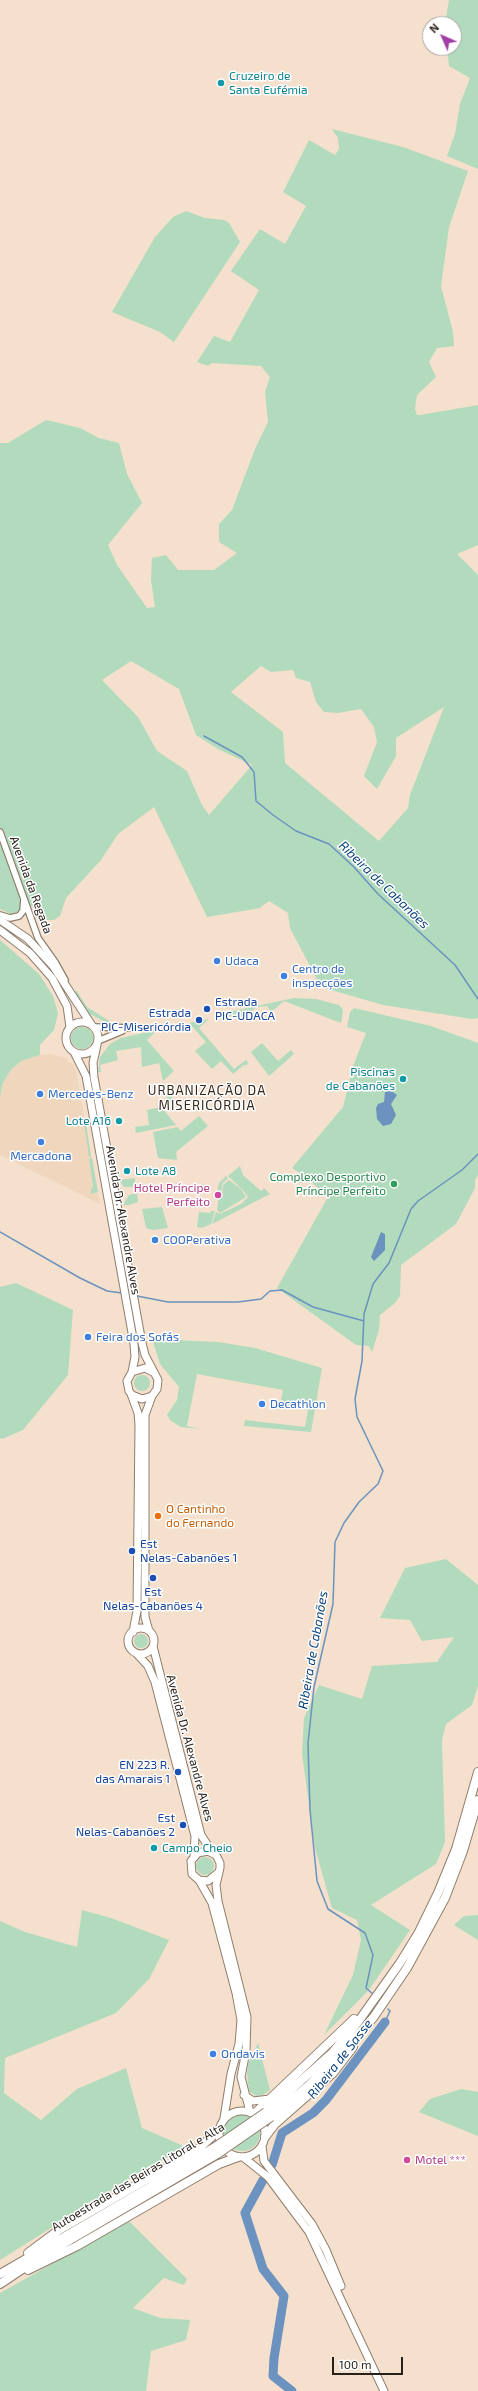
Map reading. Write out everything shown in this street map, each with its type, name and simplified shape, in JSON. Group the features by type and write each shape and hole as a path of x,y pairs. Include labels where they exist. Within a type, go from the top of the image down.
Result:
{"highway":[{"name":"Autoestrada das Beiras Litoral e Alta","path":"268,2115 332,2053 374,2001 419,1932 438,1893 456,1849 478,1772"},
{"name":"Autoestrada das Beiras Litoral e Alta","path":"0,2284 217,2150 268,2115 328,2067 373,2018 407,1968 445,1898 478,1800"},
{"path":"252,2113 272,2098 374,2001"},
{"path":"265,2137 275,2124 333,2072 373,2018"},
{"path":"16,2263 49,2236 196,2151 218,2131"},
{"name":"Autoestrada das Beiras Litoral e Alta","path":"0,2274 16,2263 217,2150"},
{"path":"16,2274 39,2266 219,2164 241,2157"}],"main road":[{"path":"0,920 32,943 53,966 67,986 81,1011 92,1025 98,1036 98,1043 89,1053 84,1054 74,1052 66,1040 70,1027 67,1006 52,978 30,953 0,930"},
{"path":"70,1027 81,1022 92,1025"},
{"name":"Avenida Dr. Alexandre Alves","path":"98,1043 93,1059 94,1077 142,1343 145,1356 153,1372"},
{"name":"Avenida Dr. Alexandre Alves","path":"74,1052 86,1076 134,1344 135,1357 132,1372"},
{"path":"145,1368 153,1372 158,1385 145,1415 145,1610 149,1631 154,1638 153,1646 148,1652 136,1653 128,1644 137,1611 139,1425 138,1413 129,1391 127,1381 132,1372 145,1368"},
{"path":"129,1391 137,1398 147,1398 152,1396"},
{"path":"132,1632 142,1628 149,1631"},
{"name":"Avenida Dr. Alexandre Alves","path":"153,1646 201,1835 212,1852"},
{"name":"Avenida Dr. Alexandre Alves","path":"136,1653 148,1666 154,1682 195,1836 194,1856"},
{"path":"365,2350 320,2239 303,2212 264,2161 262,2146 265,2137 263,2124 252,2113 244,2095 241,2077 246,2051 247,2017 216,1891 220,1863 212,1852 202,1851 194,1856 190,1861 190,1870 199,1880 212,1903 236,1993 241,2020 239,2044 231,2074 224,2118 218,2131 219,2140 223,2148 230,2154 241,2157 268,2177 309,2232 384,2391"},
{"path":"199,1880 213,1879 219,1872"},
{"path":"244,2095 253,2101 260,2102 272,2098"},
{"path":"224,2118 236,2111 252,2113"},
{"path":"241,2157 252,2155 262,2146"}],"street":[{"name":"Avenida da Regada","path":"0,832 25,897 38,938 62,972 67,986"},
{"path":"0,914 10,918 19,916 23,911 25,897"},
{"path":"92,1025 120,1030 134,1028 114,1034 98,1043"}],"shaded area":[{"path":"50,1054 67,1058 68,1062 74,1064 100,1204 0,1155 0,1097 3,1083 10,1071 21,1061 33,1056"}],"green space":[{"path":"449,0 478,0 478,169 447,156 455,134 460,104 470,78 449,66 448,56 462,56 462,16 446,16"},
{"path":"332,129 403,147 468,171 449,227 441,286 453,332 454,346 437,348 429,362 436,377 417,395 415,409 417,415 420,415 478,405 478,545 457,554 478,575 478,1018 472,1019 383,1005 321,987 290,928 288,913 269,901 260,908 207,917 154,807 118,834 101,860 66,898 60,916 54,920 47,920 39,907 32,906 11,914 0,909 0,443 8,443 46,420 80,428 99,438 119,443 127,474 142,503 108,545 117,565 147,608 155,607 151,580 152,558 166,555 178,570 214,570 237,553 219,542 219,524 232,510 255,449 268,422 265,392 270,377 261,366 212,363 208,366 197,362 214,336 230,342 259,290 231,271 260,229 285,244 306,206 283,192 309,140 335,155 339,149 338,138","holes":["131,661 179,689 196,735 218,749 252,765 209,815 202,805 187,771 157,751 138,717 102,680","261,666 271,672 293,670 296,678 310,682 316,702 324,712 338,713 361,709 374,727 377,742 364,776 377,789 396,756 396,738 444,707 410,795 408,808 379,841 285,763 283,732 231,692"]},
{"path":"186,211 205,218 224,220 229,223 240,242 174,342 160,332 112,312 155,237 173,217"},
{"path":"0,940 39,974 53,996 58,1013 54,1030 40,1045 40,1055 21,1061 10,1071 3,1083 0,1097"},
{"path":"77,991 87,1007 111,1022 111,1025 88,1013 74,992"},
{"path":"294,998 316,999 339,1005 343,1010 341,1023 284,1001 271,1012 267,1006 256,1007 243,1019 238,1013 232,1017 229,1016 223,1022 220,1018 224,1013"},
{"name":"Complexo Desportivo Príncipe Perfeito","path":"354,1008 431,1026 478,1043 478,1175 475,1180 475,1188 456,1224 401,1265 400,1296 395,1303 380,1315 379,1330 372,1352 369,1346 356,1345 277,1288 328,1197 306,1177 292,1168 343,1107 353,1066 366,1033 347,1027 350,1012"},
{"path":"209,1019 199,1028 234,1069 246,1060 248,1062 247,1065 244,1065 233,1074 221,1061 212,1069 195,1051 206,1042 189,1023"},
{"path":"82,1027 90,1030 93,1038 90,1046 82,1049 74,1046 71,1038 74,1030"},
{"path":"157,1030 147,1040 174,1071 163,1081 159,1063 142,1067 141,1047 116,1051 118,1060 100,1065 101,1072 98,1072 100,1057 110,1044 121,1038"},
{"path":"262,1043 278,1061 291,1050 294,1054 269,1076 251,1052"},
{"path":"168,1084 172,1089 170,1095 175,1101 168,1107 165,1087"},
{"path":"161,1107 176,1125 136,1133 135,1127 149,1125 147,1110"},
{"path":"199,1116 208,1126 176,1152 177,1160 158,1158 153,1132 178,1127 181,1131"},
{"path":"84,1123 86,1123 91,1157 89,1157"},
{"path":"92,1158 98,1192 90,1194 93,1186 89,1159"},
{"path":"240,1166 243,1175 261,1191 264,1188 270,1194 212,1224 216,1212 220,1214 241,1204 248,1197 228,1176"},
{"path":"226,1176 228,1178 222,1184 221,1192 217,1192 219,1183"},
{"path":"135,1178 135,1187 124,1187 119,1180"},
{"path":"229,1180 241,1189 246,1197 220,1213 217,1210 219,1194 222,1194 223,1185"},
{"path":"137,1193 138,1202 123,1205 129,1195"},
{"path":"162,1207 168,1228 153,1230 146,1228 142,1209"},
{"path":"211,1211 215,1211 211,1224 202,1228 197,1227 199,1212 210,1213"},
{"path":"16,1283 73,1310 68,1375 23,1430 2,1439 0,1438 0,1287"},
{"path":"152,1339 218,1342 255,1348 322,1368 311,1432 244,1426 245,1420 305,1427 308,1410 280,1405 283,1390 197,1374 187,1426 201,1429 181,1427 171,1421 167,1415 177,1400 179,1387 160,1364"},
{"path":"139,1375 145,1375 150,1380 148,1389 145,1391 139,1391 134,1386 134,1380"},
{"path":"446,1559 478,1585 478,1686 472,1705 446,1724 442,1740 445,1842 436,1864 371,1905 410,1930 369,1990 324,2035 353,1975 361,1940 357,1920 332,1908 315,1848 302,1754 304,1718 319,1685 362,1699 372,1666 437,1662 454,1637 422,1641 410,1620 380,1618 405,1568"},
{"path":"141,1634 146,1636 148,1641 146,1646 141,1648 136,1646 134,1641 136,1636"},
{"path":"205,1857 211,1860 214,1866 211,1872 205,1875 199,1872 196,1866 199,1860"},
{"path":"82,1910 111,1918 169,1940 149,1979 116,2013 5,2058 4,2093 41,2120 77,2089 126,2068 142,2128 186,2147 129,2179 0,2260 0,1921 25,1932 77,1947"},
{"path":"478,1915 478,1940 454,1925 464,1916"},
{"path":"258,2043 270,2090 263,2095 256,2096 249,2091 247,2074 248,2064"},
{"path":"461,2089 478,2092 478,2136 419,2112 430,2099"},
{"path":"246,2115 255,2120 259,2126 259,2140 255,2146 246,2151 238,2151 229,2146 225,2140 224,2129 229,2120 235,2116"},
{"path":"129,2221 187,2279 184,2285 164,2278 133,2308 160,2318 190,2320 186,2340 151,2351 146,2391 0,2391 0,2293"}],"water":[{"path":"390,1090 397,1095 391,1104 396,1115 391,1124 383,1126 377,1119 376,1108 378,1104 384,1102 385,1092"},
{"path":"381,1232 385,1234 385,1250 374,1261 371,1257"}],"waterway":[{"name":"Ribeira de Cabanões","path":"204,736 242,757 254,772 256,801 296,831 329,844 354,867 378,894 455,965 478,999"},
{"name":"Ribeira de Cabanões","path":"373,1994 366,1988 373,1955 365,1933 328,1909 317,1881 310,1810 308,1743 314,1687 333,1604 335,1542 344,1523 359,1502 378,1484 383,1471 357,1417 355,1399 362,1361 364,1314 373,1284 389,1263 411,1209 418,1201 462,1170 478,1154"},
{"path":"0,1232 80,1278 107,1291 122,1293"},
{"path":"137,1296 168,1302 238,1302 261,1299 270,1291 282,1290 313,1307 364,1321"},
{"path":"385,2022 390,2011 388,2009"},
{"name":"Ribeira de Sasse","path":"272,2165 282,2133 313,2113 326,2100 385,2022"},
{"name":"Ribeira de Sasse","path":"263,2180 245,2213 263,2269 284,2296 274,2358 273,2376 292,2391"}],"place":[{"name":"Cruzeiro de Santa Eufémia","path":"221,83"},
{"name":"Udaca","path":"217,961"},
{"name":"Centro de inspecções","path":"284,976"},
{"name":"Estrada PIC-UDACA","path":"207,1009"},
{"name":"Estrada PIC-Misericórdia","path":"199,1020"},
{"name":"Piscinas de Cabanões","path":"403,1079"},
{"name":"Mercedes-Benz","path":"40,1094"},
{"name":"Lote A16","path":"119,1121"},
{"name":"Mercadona","path":"41,1142"},
{"name":"Lote A8","path":"127,1171"},
{"name":"Complexo Desportivo Príncipe Perfeito","path":"394,1184"},
{"name":"Hotel Príncipe Perfeito","path":"218,1195"},
{"name":"COOPerativa","path":"155,1240"},
{"name":"Feira dos Sofás","path":"88,1337"},
{"name":"Decathlon","path":"262,1404"},
{"name":"O Cantinho do Fernando","path":"158,1516"},
{"name":"Est Nelas-Cabanões 1","path":"132,1551"},
{"name":"Est Nelas-Cabanões 4","path":"153,1578"},
{"name":"EN 223 R. das Amarais 1","path":"178,1772"},
{"name":"Est Nelas-Cabanões 2","path":"183,1825"},
{"name":"Campo Cheio","path":"154,1848"},
{"name":"Ondavis","path":"213,2054"},
{"name":"Motel ***","path":"407,2160"}],"district":[{"name":"URBANIZAÇÃO DA MISERICÓRDIA","path":"207,1098"}]}
